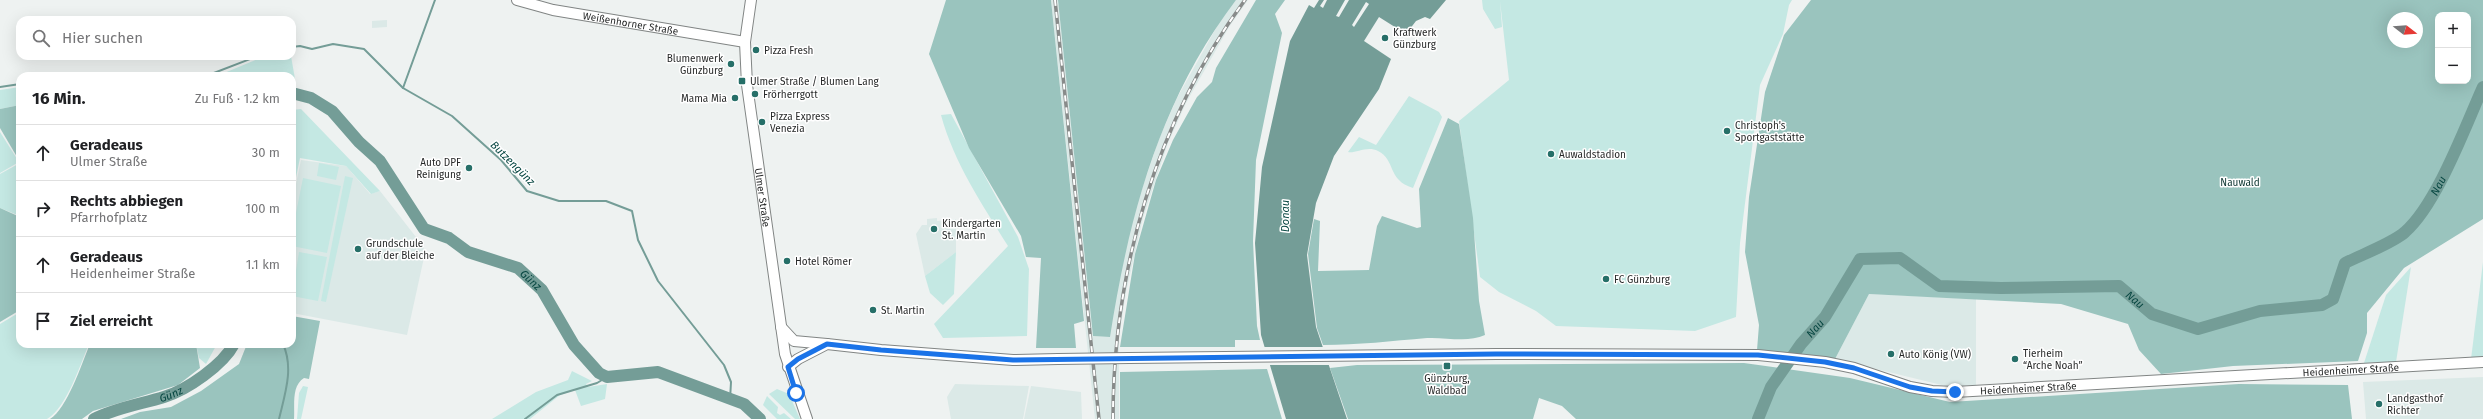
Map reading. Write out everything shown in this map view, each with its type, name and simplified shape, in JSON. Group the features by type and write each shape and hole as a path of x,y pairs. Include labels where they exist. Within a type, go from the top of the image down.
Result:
{"main road":[{"name":"Weißenhorner Straße","path":"517,0 553,10 745,42"},
{"name":"Ulmer Straße","path":"751,0 745,42 747,83 780,325 788,367 796,393 808,419"},
{"name":"Heidenheimer Straße","path":"780,325 794,340 881,350 1013,360 1348,356 1758,355 1825,362 1854,368 1910,387 1932,391 1955,392 2483,362"},
{"path":"788,367 798,359 827,344"}],"shaded area":[{"path":"1051,0 1058,0 1093,336 1109,337 1124,251 1133,215 1159,139 1177,98 1220,21 1236,0 1248,0 1229,27 1186,103 1168,143 1143,218 1126,292 1119,337 1119,419 1095,419"},
{"path":"1482,0 1792,0 1789,5 1783,34 1760,85 1740,243 1736,317 1695,331 1556,326 1536,311 1499,292 1480,277 1459,121 1509,80 1500,1 1502,27 1495,29 1483,9"},
{"path":"387,20 387,27 372,28 372,21"},
{"path":"255,60 292,60 294,72 227,72"},
{"path":"16,88 16,106 0,109 0,90"},
{"path":"1409,96 1439,112 1442,117 1413,188 1399,180 1387,159 1378,151 1374,149 1366,149 1348,152 1359,137 1376,145"},
{"path":"301,109 380,191 371,194 346,166 300,158 296,178 296,110"},
{"path":"951,114 1018,237 1029,269 1027,336 943,338 934,324 1008,246 988,215 953,150 941,115"},
{"path":"0,132 16,157 16,164 0,173"},
{"name":"Grundschule auf der Bleiche","path":"301,160 346,166 370,194 380,191 423,246 425,253 407,335 296,314 296,184"},
{"path":"319,163 339,167 336,180 317,176"},
{"path":"16,165 16,214 0,208 0,174"},
{"path":"345,176 353,178 326,302 321,301"},
{"path":"303,178 341,186 327,253 296,247 296,213"},
{"path":"937,218 937,221 956,219 956,252 925,276 916,234 922,225 927,225 927,219"},
{"path":"299,252 327,257 318,301 296,297 296,271"},
{"path":"956,252 954,294 943,305 930,293 925,276"},
{"path":"2483,262 2483,358 2471,359"},
{"path":"2411,267 2396,362 2364,363 2386,295"},
{"path":"1869,294 1976,299 1976,385 1950,387 1835,359"},
{"path":"16,314 16,348 87,348 67,396 61,405 47,419 0,419 0,324"},
{"path":"197,348 215,348 206,364 199,358"},
{"path":"572,371 592,381 586,384 588,387 607,384 605,399 581,406 575,390 560,395 530,419 492,419 536,392 568,380"},
{"path":"2483,377 2483,419 2366,419 2363,382"},
{"path":"955,384 1029,386 1023,419 951,419 947,397"},
{"path":"303,386 308,387 301,419 297,419 299,393"},
{"path":"1031,386 1081,392 1082,419 1024,419"},
{"path":"777,389 789,394 800,419 795,419 769,394"},
{"path":"767,396 778,407 777,413 780,415 784,413 791,419 777,419 763,405"}],"green space":[{"path":"946,0 1051,0 1084,321 1074,324 1076,348 1036,348 1041,258 1026,257 1021,236 969,148 929,54"},
{"path":"1058,0 1236,0 1210,38 1187,78 1168,118 1152,160 1138,203 1127,247 1110,337 1093,336"},
{"path":"1256,0 1285,0 1275,14 1282,33 1256,160 1253,241 1257,326 1260,340 1235,340 1235,347 1120,347 1135,254 1156,180 1173,140 1197,97 1212,82 1216,68"},
{"name":"Nauwald","path":"1811,0 2483,0 2483,219 2404,268 2367,313 2367,333 2358,361 2233,366 2161,374 2139,350 2128,324 2061,304 1869,294 1835,359 1757,350 1759,325 1745,252 1749,197 1765,92 1784,35"},
{"path":"16,106 16,155 0,128 0,109"},
{"path":"1448,118 1459,124 1473,218 1479,301 1485,335 1471,339 1427,338 1362,344 1323,345 1317,328 1308,254 1314,219 1320,221 1318,271 1369,270 1377,226 1382,216 1417,228 1421,227 1419,189"},
{"path":"0,208 16,215 16,312 0,322"},
{"path":"296,317 320,321 309,379 304,378 297,386 295,391 294,419 121,419 140,412 171,407 201,391 239,364 245,348 296,348"},
{"path":"88,348 197,348 200,368 178,385 93,411 82,419 50,419 62,406"},
{"path":"1744,363 1850,378 1950,402 2239,384 2348,385 2352,419 1576,419 1562,406 1539,398 1533,419 1348,419 1330,368 1357,365"},
{"path":"1267,369 1282,419 1120,419 1120,372"}],"water":[{"name":"Donau","path":"1319,0 1324,0 1320,6 1323,8 1327,0 1345,0 1336,16 1339,17 1349,0 1446,0 1430,19 1425,17 1416,21 1406,34 1379,17 1364,41 1391,59 1379,89 1334,156 1316,203 1307,255 1316,327 1347,419 1286,419 1261,335 1255,243 1262,167 1290,41 1309,5 1314,8","holes":["1366,2 1369,4 1354,27 1352,25"]}],"pier":[{"path":"1263,347 1324,347 1330,365 1268,365"}],"waterway":[{"path":"403,88 435,0"},
{"name":"Butzengünz","path":"296,46 312,49 333,44 364,49 403,88 452,116 501,160 527,191 559,201 606,201 632,211 638,240 658,281 724,365 731,382 730,400"},
{"name":"Butzengünz","path":"216,72 248,60"},
{"name":"Butzengünz","path":"0,87 16,85"},
{"name":"Nau","path":"1758,419 1771,387 1801,344 1825,317 1860,259 1900,258 1939,286 2001,288 2119,286 2152,314 2198,329 2260,311 2322,305 2333,299 2345,263 2400,236 2417,219 2439,184 2459,143 2483,87"},
{"name":"Günz","path":"296,94 311,98 332,111 359,142 380,161 424,229 449,238 468,252 518,268 542,290 574,345 599,373 607,377 658,372 744,404 760,419"},
{"name":"Günz","path":"94,419 119,409 173,394 183,389 204,376 222,360 232,348"},
{"path":"279,419 286,391 288,372 288,362 284,348"},
{"path":"525,419 557,395 597,383 607,377"}],"railway":[{"path":"1055,0 1099,419"},
{"path":"1113,419 1115,363 1121,308 1131,253 1146,199 1164,146 1187,96 1214,47 1245,0"}],"place":[{"name":"Kraftwerk Günzburg","path":"1385,38"},
{"name":"Pizza Fresh","path":"756,50"},
{"name":"Blumenwerk Günzburg","path":"731,64"},
{"name":"Ulmer Straße / Blumen Lang","path":"742,81"},
{"name":"Frörherrgott","path":"755,94"},
{"name":"Mama Mia","path":"735,98"},
{"name":"Pizza Express Venezia","path":"762,122"},
{"name":"Christoph's Sportgaststätte","path":"1727,131"},
{"name":"Auwaldstadion","path":"1551,154"},
{"name":"Auto DPF Reinigung","path":"469,168"},
{"name":"Kindergarten St. Martin","path":"934,229"},
{"name":"Grundschule auf der Bleiche","path":"358,249"},
{"name":"Hotel Römer","path":"787,261"},
{"name":"FC Günzburg","path":"1606,279"},
{"name":"St. Martin","path":"873,310"},
{"name":"Auto König (VW)","path":"1891,354"},
{"name":"Tierheim “Arche Noah”","path":"2015,359"},
{"name":"Günzburg, Waldbad","path":"1447,366"},
{"name":"Landgasthof Richter","path":"2379,404"}],"route":[{"path":"796,393 788,367 798,359 827,344 839,344 881,350 924,352 1013,360 1496,354 1758,355 1825,362 1854,368 1910,387 1932,391 1955,392"}]}
